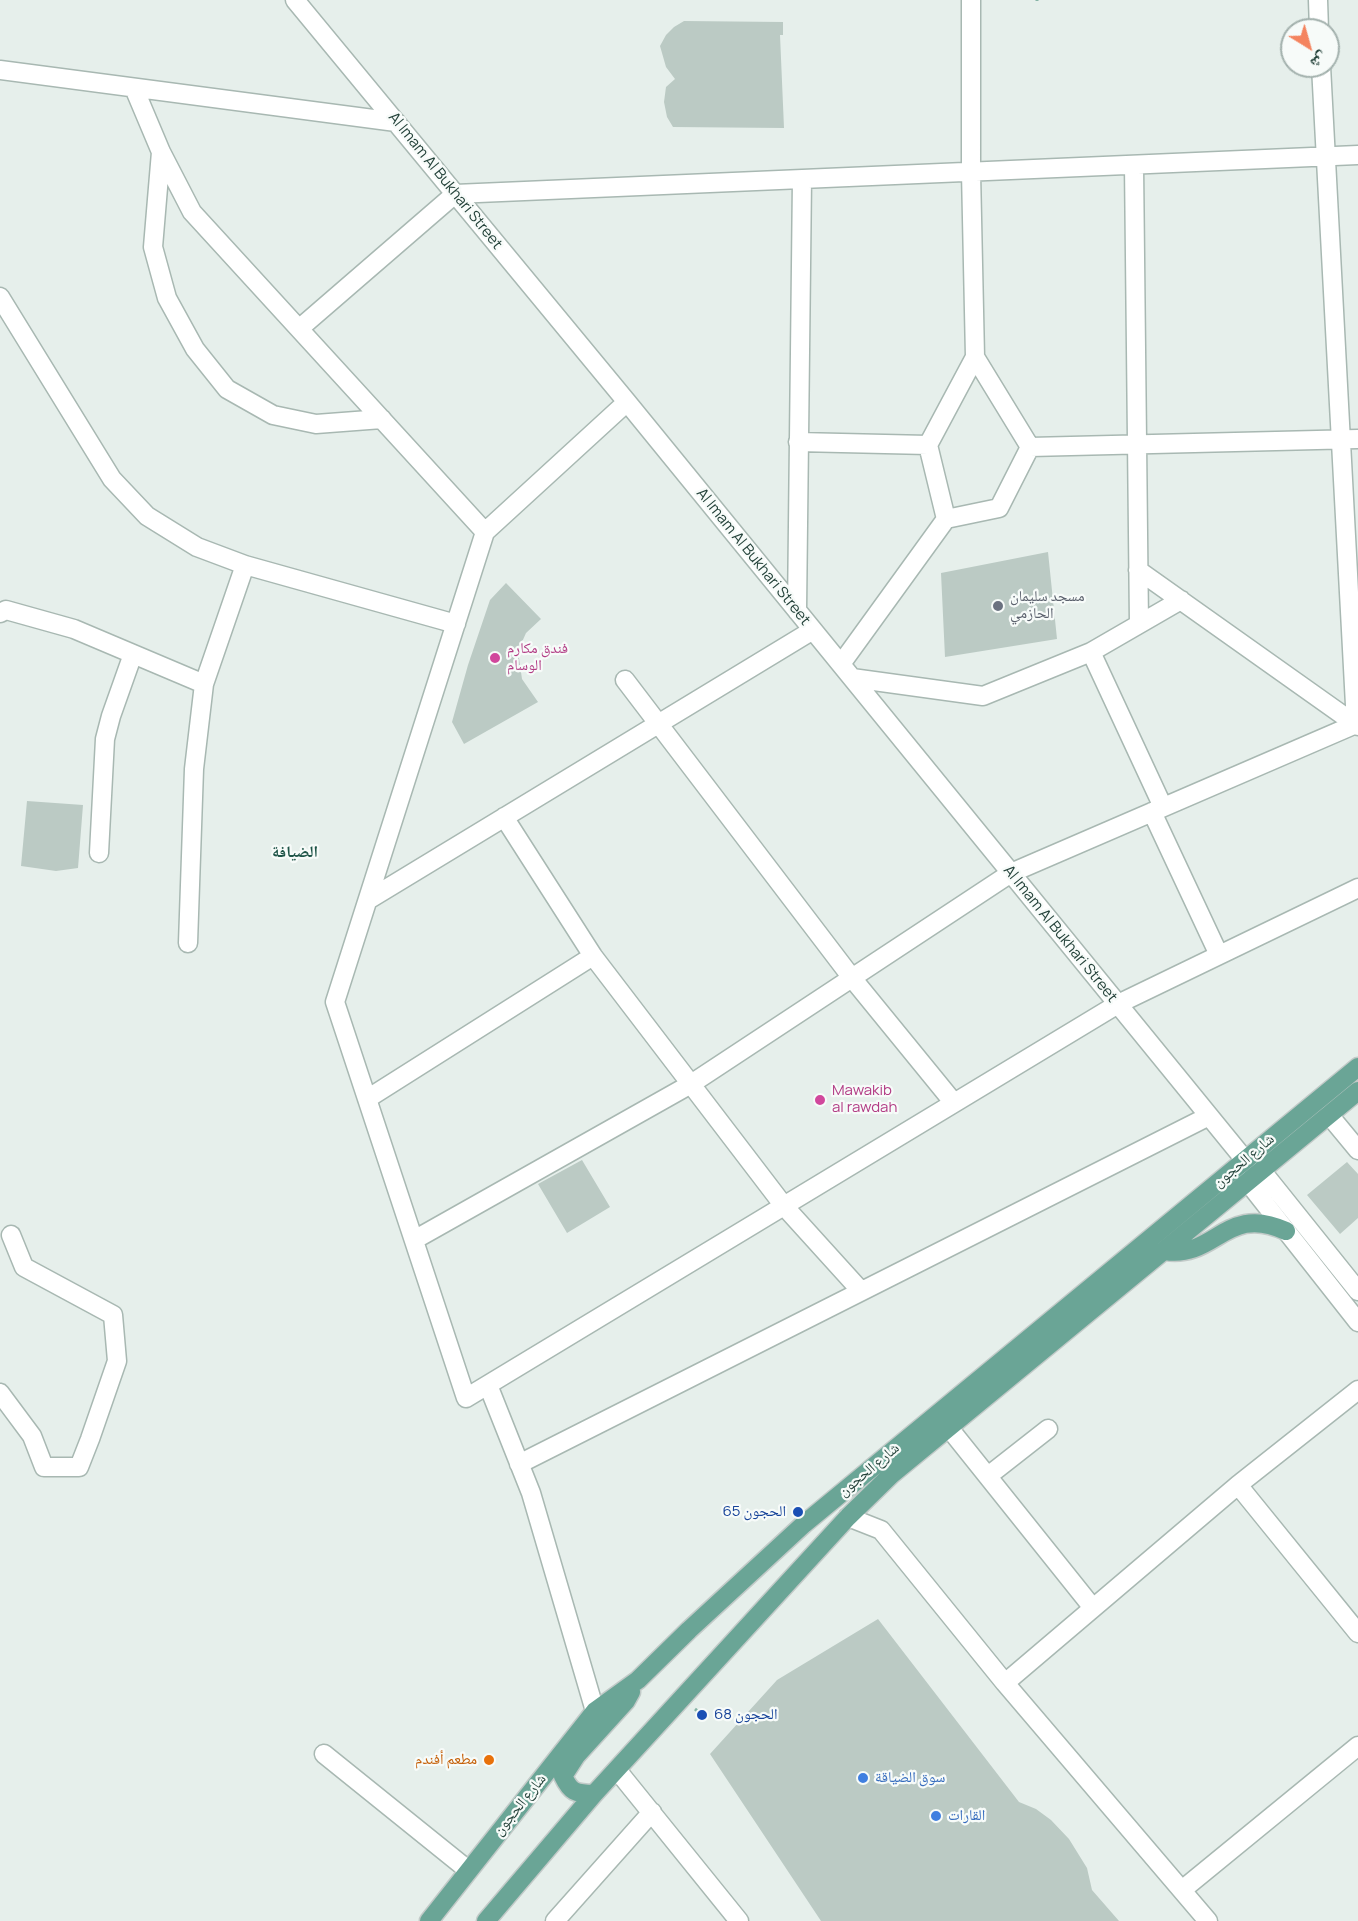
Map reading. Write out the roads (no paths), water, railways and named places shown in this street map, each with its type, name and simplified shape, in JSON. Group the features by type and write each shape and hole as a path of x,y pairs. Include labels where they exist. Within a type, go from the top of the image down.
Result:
{"main road":[{"name":"شارع الحجون","path":"429,1921 595,1711 638,1680 804,1524 1358,1067"},
{"name":"شارع الحجون","path":"486,1921 594,1794 848,1517 891,1474 1358,1091"},
{"path":"1165,1251 1193,1250 1222,1232 1245,1224 1266,1224 1286,1231"},
{"path":"594,1794 579,1793 570,1789 563,1776 576,1756 626,1701 638,1680"}],"street":[{"name":"Al Imam Al Bukhari Street","path":"295,0 627,402 1245,1160"},
{"path":"946,519 928,445 975,357 971,172 971,0"},
{"path":"1318,0 1319,18"},
{"path":"0,70 396,122"},
{"path":"1322,78 1325,156 1349,439 1357,725"},
{"path":"134,88 161,152 192,212 485,532"},
{"path":"161,152 153,247 167,298 195,349 226,389 273,415 316,424 382,419"},
{"path":"300,328 455,194 1358,155"},
{"path":"1134,165 1139,624"},
{"path":"797,611 802,179"},
{"path":"0,297 112,479 147,516 197,547 245,565 456,624"},
{"path":"975,357 1029,447"},
{"path":"627,402 485,532 335,1002 466,1398 1118,1004 1358,888"},
{"path":"1029,447 1349,439"},
{"path":"798,442 928,445"},
{"path":"1029,447 999,508 946,519 846,671 983,696 1091,652 1181,600"},
{"path":"188,943 194,769 204,684 245,565"},
{"path":"1138,570 1357,725"},
{"path":"2,606 74,629 204,684"},
{"path":"368,900 813,630"},
{"path":"1091,652 1219,956"},
{"path":"99,853 105,739 133,654"},
{"path":"625,680 852,978 954,1103"},
{"path":"414,1240 691,1084 1011,873 1357,725"},
{"path":"504,817 593,956 784,1206 861,1291"},
{"path":"367,1099 593,956"},
{"path":"1329,1114 1358,1150"},
{"path":"519,1464 1209,1116"},
{"path":"1254,1175 1286,1231 1358,1322"},
{"path":"1254,1175 1358,1291"},
{"path":"0,1393 32,1436 44,1467 79,1467 117,1361 113,1315 24,1267 11,1235"},
{"path":"488,1385 531,1493 595,1711"},
{"path":"1005,1683 1238,1485 1358,1390"},
{"path":"949,1428 1093,1608"},
{"path":"988,1476 1048,1429"},
{"path":"1238,1485 1358,1633"},
{"path":"848,1517 881,1530 1005,1683 1208,1921"},
{"path":"1182,1890 1358,1746"},
{"path":"324,1754 468,1870"},
{"path":"617,1770 739,1921"},
{"path":"555,1921 652,1812"}],"place":[{"name":"مسجد سليمان الحازمي","path":"998,606"},
{"name":"فندق مكارم الوسام","path":"495,658"},
{"name":"Mawakib al rawdah","path":"820,1100"},
{"name":"الحجون 65","path":"798,1512"},
{"name":"الحجون 68","path":"702,1715"},
{"name":"مطعم أفندم","path":"489,1760"},
{"name":"سوق الضياقة","path":"863,1778"},
{"name":"القارات","path":"936,1816"}],"district":[{"name":"الضيافة","path":"295,853"}]}
